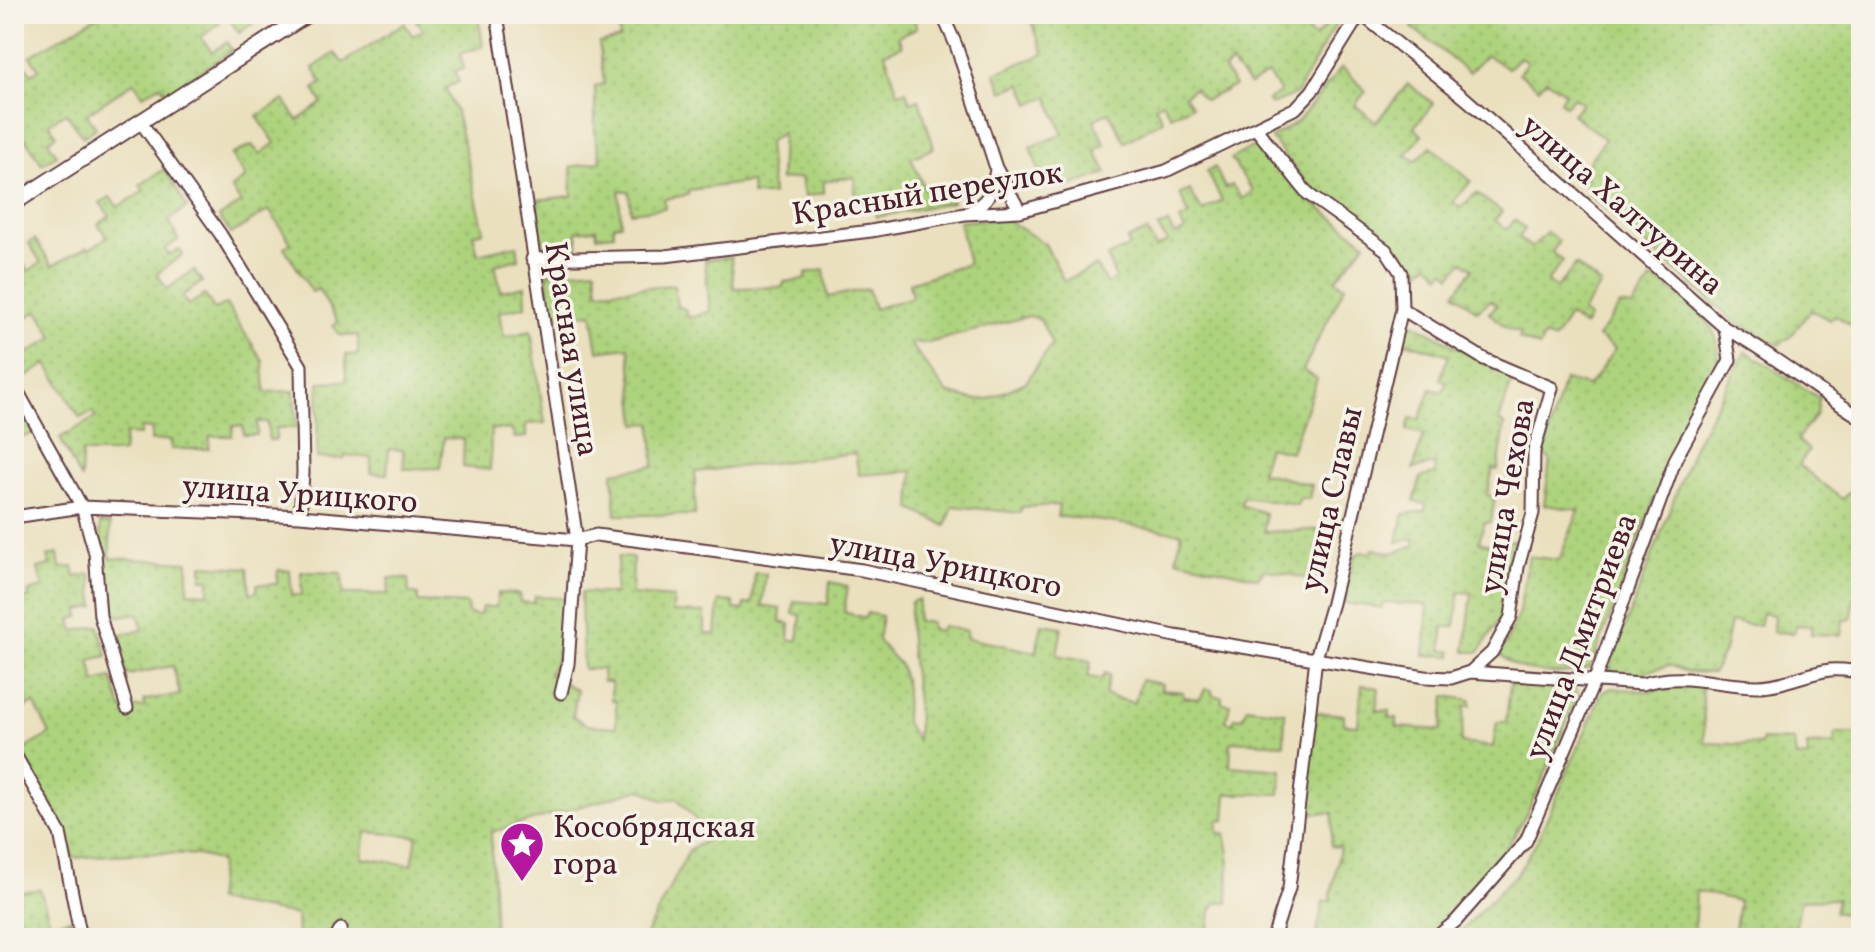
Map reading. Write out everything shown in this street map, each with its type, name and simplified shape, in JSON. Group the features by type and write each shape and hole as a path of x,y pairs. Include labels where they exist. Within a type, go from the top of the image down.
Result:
{"main road":[{"path":"14,203 308,14"}],"street":[{"name":"Красная улица","path":"497,14 577,540 568,664 561,693"},
{"path":"942,14 956,45 996,168 1020,211"},
{"name":"Красный переулок","path":"532,259 665,256 871,231 965,214 1020,211 1166,171 1257,130 1296,108 1312,91 1360,14"},
{"name":"улица Халтурина","path":"1360,14 1466,99 1725,328 1763,348 1815,390 1861,418"},
{"path":"140,121 221,235 301,366 303,473 300,516"},
{"name":"улица Славы","path":"1257,130 1308,194 1386,250 1401,273 1402,309 1316,658 1289,888 1273,938"},
{"path":"965,214 984,203 993,189 996,168"},
{"name":"улица Чехова","path":"1402,309 1484,359 1552,388 1534,451 1533,513 1518,567 1511,617 1492,652 1470,672"},
{"name":"улица Дмитриева","path":"1435,938 1456,921 1526,841 1594,682 1676,458 1730,360 1725,328"},
{"path":"14,385 82,507 95,553 100,616 127,708"},
{"name":"улица Урицкого","path":"14,517 82,507 300,516 577,540 596,535 862,570 1175,636 1425,677 1451,678 1470,672 1642,684 1665,677 1705,678 1758,686 1798,680 1831,670 1861,672"},
{"path":"14,753 60,833 81,938"}],"green space":[{"path":"101,14 214,14 220,23 201,37 212,52 227,42 232,51 167,93 160,85 143,95 134,82 87,114 96,128 83,137 66,113 49,123 56,135 48,141 57,155 42,164 24,137 14,144 14,57 17,55 32,74 39,69 30,56"},
{"path":"226,14 265,14 239,33"},
{"path":"426,14 478,14 483,46 460,54 464,68 455,71 459,82 445,88 456,112 484,231 473,234 478,254 517,245 519,259 495,265 501,291 525,286 526,306 499,312 504,337 531,331 545,423 526,424 526,437 514,438 512,430 491,429 490,470 463,467 464,439 444,438 440,468 404,469 403,450 389,449 387,474 371,473 371,458 345,455 344,459 317,458 319,382 346,381 346,355 358,354 358,336 339,335 333,325 338,322 318,289 312,292 284,247 291,243 269,210 231,234 219,217 241,203 231,188 246,177 231,155 252,145 260,154 275,143 257,116 284,100 298,120 322,103 314,89 322,83 313,68 335,53 343,63 404,23 413,36 423,30 416,20"},
{"path":"617,14 912,14 917,28 898,36 902,46 885,53 898,93 906,91 910,102 919,99 934,148 911,158 926,192 945,187 952,202 876,217 872,198 856,199 854,177 824,181 824,193 804,197 801,178 780,180 782,133 768,142 772,195 752,195 751,182 689,190 688,195 664,199 665,208 631,212 629,191 619,191 621,224 614,225 614,234 597,236 596,229 577,231 578,249 543,250 536,200 572,196 571,167 601,161 595,135 595,86 604,84 599,43 620,38"},
{"path":"1028,14 1306,14 1298,23 1315,38 1331,19 1336,24 1296,94 1270,105 1267,100 1280,93 1268,74 1249,85 1231,63 1224,70 1235,86 1205,100 1194,88 1184,96 1192,106 1171,116 1162,102 1155,106 1163,120 1125,142 1109,112 1094,120 1105,144 1095,150 1107,173 1065,188 1063,182 1046,188 1030,147 1063,134 1048,97 1030,104 1022,84 1003,91 995,73 1044,54"},
{"path":"1423,14 1861,14 1861,312 1850,325 1835,315 1830,320 1811,310 1790,337 1778,345 1735,322 1587,193 1585,167 1605,139 1572,114 1582,103 1574,97 1565,106 1560,101 1565,93 1546,80 1539,88 1519,73 1527,62 1520,57 1508,68 1486,55 1469,73 1412,27"},
{"path":"1342,67 1366,91 1355,105 1376,122 1408,84 1434,104 1414,127 1422,135 1406,155 1416,161 1431,146 1471,181 1453,202 1460,208 1476,193 1502,212 1495,220 1506,229 1515,220 1525,229 1519,238 1532,248 1547,232 1559,241 1552,252 1563,261 1547,282 1556,288 1576,265 1601,285 1582,312 1589,318 1584,326 1569,316 1554,340 1545,336 1539,347 1519,339 1521,333 1508,329 1489,313 1497,305 1491,300 1477,311 1455,293 1473,269 1463,261 1451,276 1445,270 1441,275 1429,263 1413,278 1406,272 1413,264 1403,254 1307,183 1271,138 1298,121"},
{"path":"1261,142 1304,196 1366,243 1335,280 1345,286 1303,370 1317,379 1291,452 1268,447 1260,472 1312,485 1309,499 1300,498 1297,505 1243,497 1240,505 1265,513 1264,532 1330,529 1315,580 1264,569 1258,578 1176,559 1182,533 1057,517 1059,505 1022,507 1020,513 953,506 946,526 911,509 913,471 859,475 855,453 695,472 695,515 616,515 613,472 654,466 652,423 637,424 629,347 598,351 592,313 552,317 547,273 596,269 598,291 674,285 677,306 685,309 689,318 710,312 705,260 731,257 734,288 783,287 784,282 806,279 806,273 824,270 828,297 868,289 874,309 912,297 909,283 968,264 959,221 1006,219 1045,244 1064,281 1096,266 1107,284 1116,279 1107,257 1130,246 1127,240 1147,231 1156,248 1167,242 1158,227 1168,223 1174,235 1185,231 1180,220 1189,215 1180,194 1190,190 1202,211 1222,201 1207,171 1215,167 1225,188 1232,185 1242,199 1253,191 1231,159","holes":["1029,316 1040,319 1052,344 1026,382 988,399 974,400 947,393 910,343 928,343"]},
{"path":"165,169 187,207 169,220 178,240 165,249 169,255 179,249 183,254 157,274 167,289 194,270 202,282 182,296 188,305 205,295 215,310 226,304 263,361 265,392 294,391 297,427 276,428 276,440 269,440 267,422 257,422 257,435 244,435 243,426 233,426 232,436 210,436 209,449 171,449 171,440 151,441 152,429 141,428 140,435 125,434 123,453 82,453 81,480 60,438 96,417 92,412 80,418 47,364 21,380 14,362 54,337 38,311 21,320 14,309 14,263 20,259 28,271 41,263 29,243 35,239 52,266 87,247 89,249 107,237 98,224 110,216 100,203 110,197 118,207 144,191 140,185"},
{"path":"1652,279 1659,280 1700,313 1714,333 1718,359 1672,452 1591,667 1556,673 1519,667 1500,654 1518,617 1529,556 1559,560 1579,510 1544,505 1550,460 1543,453 1564,380 1589,386 1615,349 1598,337 1620,305 1632,307"},
{"path":"1413,323 1513,378 1499,421 1505,425 1498,470 1493,469 1487,495 1495,497 1491,522 1484,523 1479,542 1494,546 1497,539 1515,541 1502,616 1479,652 1465,652 1472,593 1459,592 1455,627 1443,627 1442,650 1452,651 1452,656 1424,655 1428,605 1384,603 1382,608 1343,603 1355,555 1371,553 1373,549 1392,553 1415,545 1414,538 1397,542 1404,514 1425,511 1426,504 1414,502 1421,477 1435,474 1435,464 1413,469 1424,434 1407,430 1410,418 1420,419 1431,389 1442,392 1447,382 1440,379 1449,355 1402,341 1404,326"},
{"path":"1746,351 1819,398 1817,413 1797,440 1809,450 1799,465 1842,499 1861,481 1861,601 1855,598 1851,619 1843,620 1841,635 1811,634 1811,626 1796,625 1794,633 1773,632 1774,615 1762,613 1759,626 1730,622 1724,651 1713,673 1686,672 1669,665 1625,678 1615,675 1609,668 1695,444"},
{"path":"14,396 34,433 14,441"},
{"path":"100,523 110,524 110,558 188,562 188,592 209,593 209,579 202,579 202,565 248,568 250,593 257,592 257,584 277,584 278,570 290,570 292,595 302,595 301,572 342,573 343,594 388,594 389,578 408,579 409,593 418,595 418,602 467,604 468,614 480,615 482,607 496,607 498,593 519,594 520,602 534,603 535,596 565,599 557,659 549,673 577,691 573,716 587,725 616,727 616,701 611,700 611,682 603,682 602,669 583,669 581,592 615,594 618,557 633,558 632,595 674,598 673,612 705,613 705,634 716,634 719,601 734,602 734,609 744,610 744,604 752,604 755,573 766,574 762,606 781,609 780,622 790,624 789,640 798,640 801,615 793,614 794,601 828,604 830,582 848,586 844,612 865,618 867,613 882,616 878,641 900,665 906,687 905,722 917,740 909,619 911,602 919,599 917,621 931,623 931,629 940,631 942,626 967,631 966,638 1036,652 1042,624 1062,627 1057,655 1091,661 1088,677 1102,679 1105,673 1110,674 1105,695 1134,703 1141,680 1162,684 1161,690 1183,692 1183,697 1200,699 1205,689 1212,690 1212,695 1222,697 1222,703 1230,704 1226,721 1233,723 1235,717 1242,718 1247,707 1285,712 1284,744 1231,741 1230,766 1282,770 1280,794 1227,794 1225,820 1218,821 1218,833 1225,834 1229,853 1228,903 1216,903 1211,911 1208,938 644,938 690,849 707,840 703,828 677,798 664,801 641,789 491,832 495,938 374,938 353,932 326,938 298,938 297,915 216,901 220,863 209,858 150,853 73,858 65,830 22,751 50,734 34,703 23,709 14,694 14,602 30,597 28,592 43,588 38,568 50,565 48,556 58,554 60,568 73,567 75,577 91,574 95,607 79,610 80,617 71,619 74,631 99,626 107,656 90,660 95,682 112,678 122,709 145,707 144,700 180,695 173,666 127,675 116,635 143,630 138,613 112,617 101,558","holes":["366,832 417,836 412,865 362,858"]},
{"path":"1510,684 1573,687 1578,693 1532,802 1504,852 1486,876 1448,921 1426,938 1316,938 1323,901 1330,901 1340,847 1331,846 1333,813 1305,813 1316,712 1344,715 1344,724 1358,725 1362,685 1379,688 1376,710 1390,711 1390,718 1397,718 1397,727 1441,730 1445,696 1471,700 1471,706 1465,706 1461,743 1493,747 1497,722 1506,722"},
{"path":"1702,685 1705,743 1760,745 1762,740 1794,741 1796,758 1808,757 1807,745 1835,744 1835,734 1861,734 1861,878 1849,915 1834,912 1837,899 1801,900 1793,938 1734,938 1739,901 1696,891 1694,938 1454,938 1519,871 1538,839 1602,693 1612,688 1645,691"},
{"path":"40,889 50,923 72,919 76,938 14,938 14,893"}],"place":[{"name":"Кособрядская гора","path":"522,883"}]}
